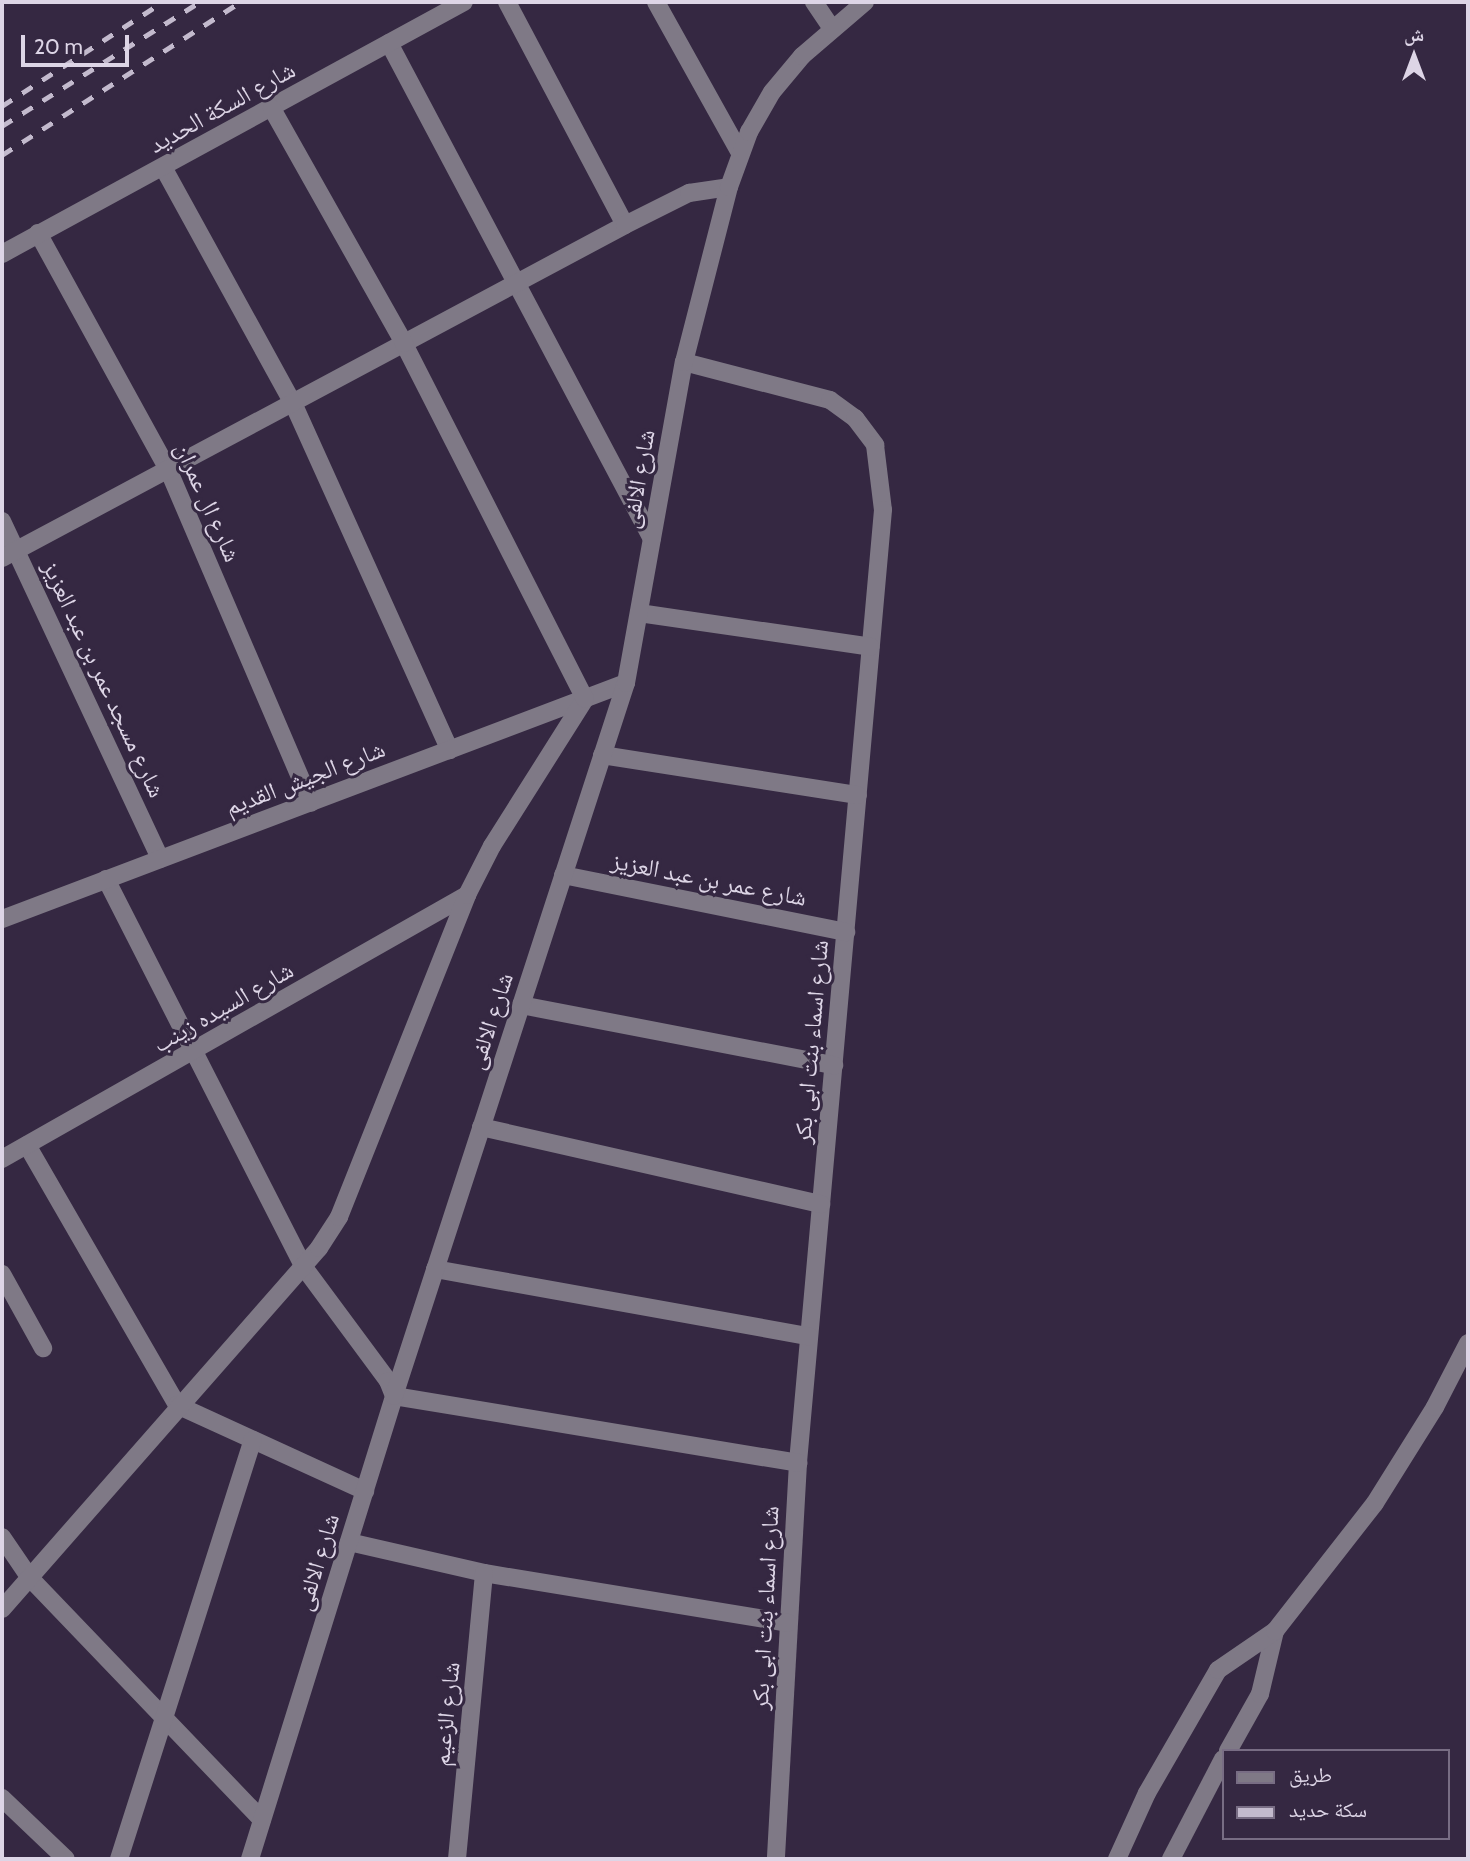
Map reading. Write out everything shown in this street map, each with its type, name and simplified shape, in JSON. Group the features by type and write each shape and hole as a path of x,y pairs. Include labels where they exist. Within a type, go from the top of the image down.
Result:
{"street":[{"name":"شارع السكة الحديد","path":"2,254 464,2"},
{"path":"507,2 625,225"},
{"path":"656,2 740,153"},
{"path":"814,2 832,29"},
{"name":"شارع الالفى","path":"250,1859 394,1396 626,683 684,362 740,153 772,92 832,29 865,2"},
{"path":"389,43 519,281 652,538"},
{"path":"2,1609 177,1405 303,1266 339,1217 467,895 492,846 584,699 404,343 272,108"},
{"path":"163,167 293,403 450,750"},
{"path":"10,554 625,225 689,193 729,187"},
{"name":"شارع ال عمران","path":"37,233 168,469 311,803"},
{"name":"شارع اسماء بنت ابى بكر","path":"684,362 830,400 855,418 874,445 883,510 798,1463 776,1859"},
{"name":"شارع مسجد عمر بن عبد العزيز","path":"2,521 10,554 160,859"},
{"path":"639,613 872,647"},
{"name":"شارع الجيش القديم","path":"2,919 626,683"},
{"path":"602,755 858,795"},
{"name":"شارع عمر بن عبد العزيز","path":"563,875 846,932"},
{"path":"106,879 197,1051 303,1266 388,1381 394,1396 798,1463"},
{"name":"شارع السيده زينب","path":"2,1159 197,1051 467,895"},
{"path":"521,1005 834,1065"},
{"path":"481,1127 821,1204"},
{"path":"27,1145 177,1405 365,1491"},
{"path":"435,1269 809,1336"},
{"path":"2,1274 43,1348"},
{"path":"1117,1859 1147,1793 1218,1670 1275,1631 1375,1503 1435,1408 1468,1343"},
{"path":"119,1859 253,1440"},
{"path":"2,1537 30,1578 164,1722 262,1821"},
{"path":"349,1542 484,1573 789,1623"},
{"name":"شارع الزعيم","path":"457,1859 484,1573"},
{"path":"1229,1749 1261,1694 1275,1631"},
{"path":"1171,1859 1222,1761"},
{"path":"2,1798 66,1859"}],"railway":[{"path":"2,106 163,2"},
{"path":"2,126 200,2"},
{"path":"2,155 240,2"}]}
